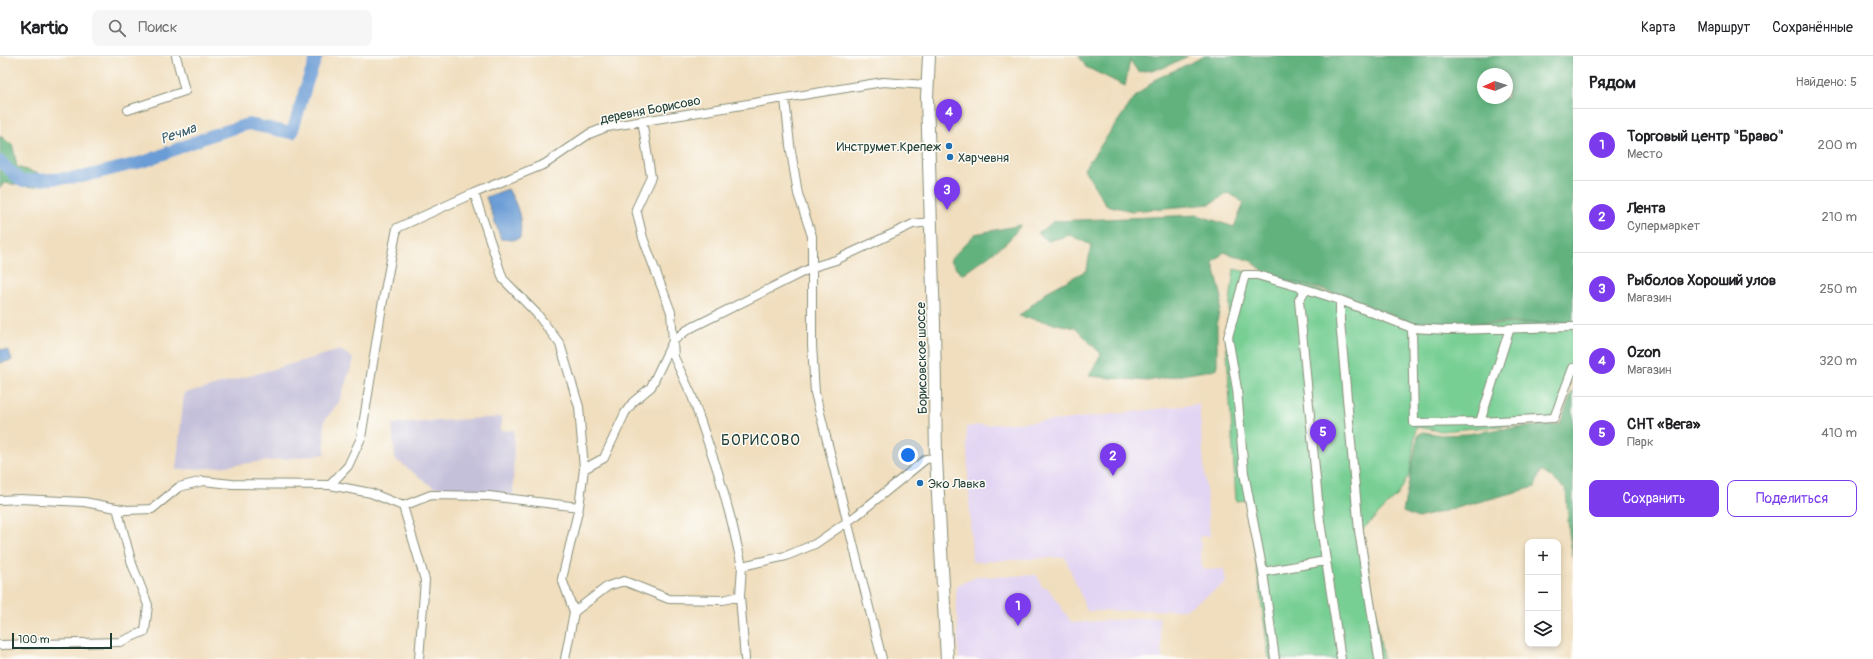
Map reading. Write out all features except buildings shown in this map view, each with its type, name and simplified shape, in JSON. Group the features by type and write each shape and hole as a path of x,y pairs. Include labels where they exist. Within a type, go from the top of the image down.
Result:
{"main road":[{"name":"Борисовское шоссе","path":"929,59 927,84 934,324 936,458 948,659"}],"street":[{"path":"128,110 185,91 176,56"},
{"name":"деревня Борисово","path":"330,485 348,466 362,438 382,306 385,298 397,228 474,193 545,164 589,134 607,127 642,120 785,99 883,82 927,84"},
{"path":"785,99 790,145 798,194 812,236 812,345 815,393 882,659"},
{"path":"642,120 651,177 636,210 643,238 671,312 674,357 692,396 718,472 742,566 740,596 745,659"},
{"path":"474,193 503,278 537,314 560,344 579,407 584,469 579,507 562,579 574,612 565,659"},
{"path":"584,469 604,458 625,412 633,402 651,387 673,341 687,330 812,267 836,260 913,224 930,222"},
{"path":"1275,659 1263,572 1244,473 1236,389 1228,337 1245,275 1257,275 1306,289 1340,300 1412,328 1447,330 1573,327"},
{"path":"1306,289 1299,300 1325,561 1341,659"},
{"path":"1340,300 1340,329 1359,531 1379,659"},
{"path":"1412,328 1414,423 1480,422 1554,418 1573,368"},
{"path":"1480,422 1510,328"},
{"path":"742,566 786,556 815,544 911,473 926,459 936,458"},
{"path":"0,500 20,499 84,502 127,510 152,509 179,487 203,481 232,484 330,485 371,493 403,506 431,495 489,496 579,507"},
{"path":"403,506 425,580 418,659"},
{"path":"0,645 120,642 145,631 148,605 132,564 117,508"},
{"path":"1263,572 1325,561"},
{"path":"574,612 608,586 624,581 669,599 723,600 740,596"}],"shaded area":[{"path":"340,350 354,359 339,402 324,421 325,454 209,468 176,470 184,393 200,390"},
{"path":"1199,404 1210,536 1200,536 1202,570 1224,569 1226,583 1185,610 1087,611 1065,557 972,562 966,427 1063,420"},
{"path":"501,417 501,431 514,430 513,495 433,487 395,459 392,424"},
{"path":"1037,575 1042,587 1047,587 1072,623 1159,617 1162,659 959,659 957,585 977,577"}],"green space":[{"path":"1079,56 1188,56 1163,68 1138,72 1130,60 1125,86 1086,67"},
{"path":"1205,56 1573,56 1573,322 1416,324 1325,290 1270,276 1251,261 1224,252 1213,263 1222,298 1217,322 1217,369 1147,381 1089,376 1101,354 1076,328 1019,316 1048,291 1087,270 1091,245 1070,235 1048,241 1038,233 1055,221 1198,215 1234,227 1244,203 1229,193 1210,204 1132,211 1106,205 1084,169 1135,97 1156,79"},
{"path":"0,136 13,146 17,167 54,179 34,187 4,183 0,188"},
{"path":"1021,225 1007,242 962,275 950,260 975,234"},
{"path":"1234,269 1303,285 1417,326 1573,323 1573,373 1556,421 1441,431 1416,427 1410,473 1398,495 1362,530 1383,659 1269,659 1248,500 1236,501 1226,335"},
{"path":"1573,389 1573,557 1569,533 1566,489 1541,470 1535,487 1418,518 1403,512 1418,435 1423,432 1441,435 1467,434 1502,429 1560,424"}],"water":[{"path":"508,189 517,206 521,224 520,238 513,240 501,239 486,197"},
{"path":"0,349 9,351 12,360 0,363"}],"waterway":[{"name":"Речма","path":"0,161 21,181 82,177 146,161 212,135 248,124 292,133 317,56"}],"place":[{"name":"Ozon","path":"949,132"},
{"name":"Инструмет.Крепеж","path":"949,146"},
{"name":"Харчевня","path":"950,157"},
{"name":"Рыболов Хороший улов","path":"947,210"},
{"name":"СНТ «Вега»","path":"1323,452"},
{"name":"Лента","path":"1113,476"},
{"name":"Эко Лавка","path":"920,483"},
{"name":"Торговый центр \"Браво\"","path":"1018,626"}],"district":[{"name":"БОРИСОВО","path":"761,440"}]}
